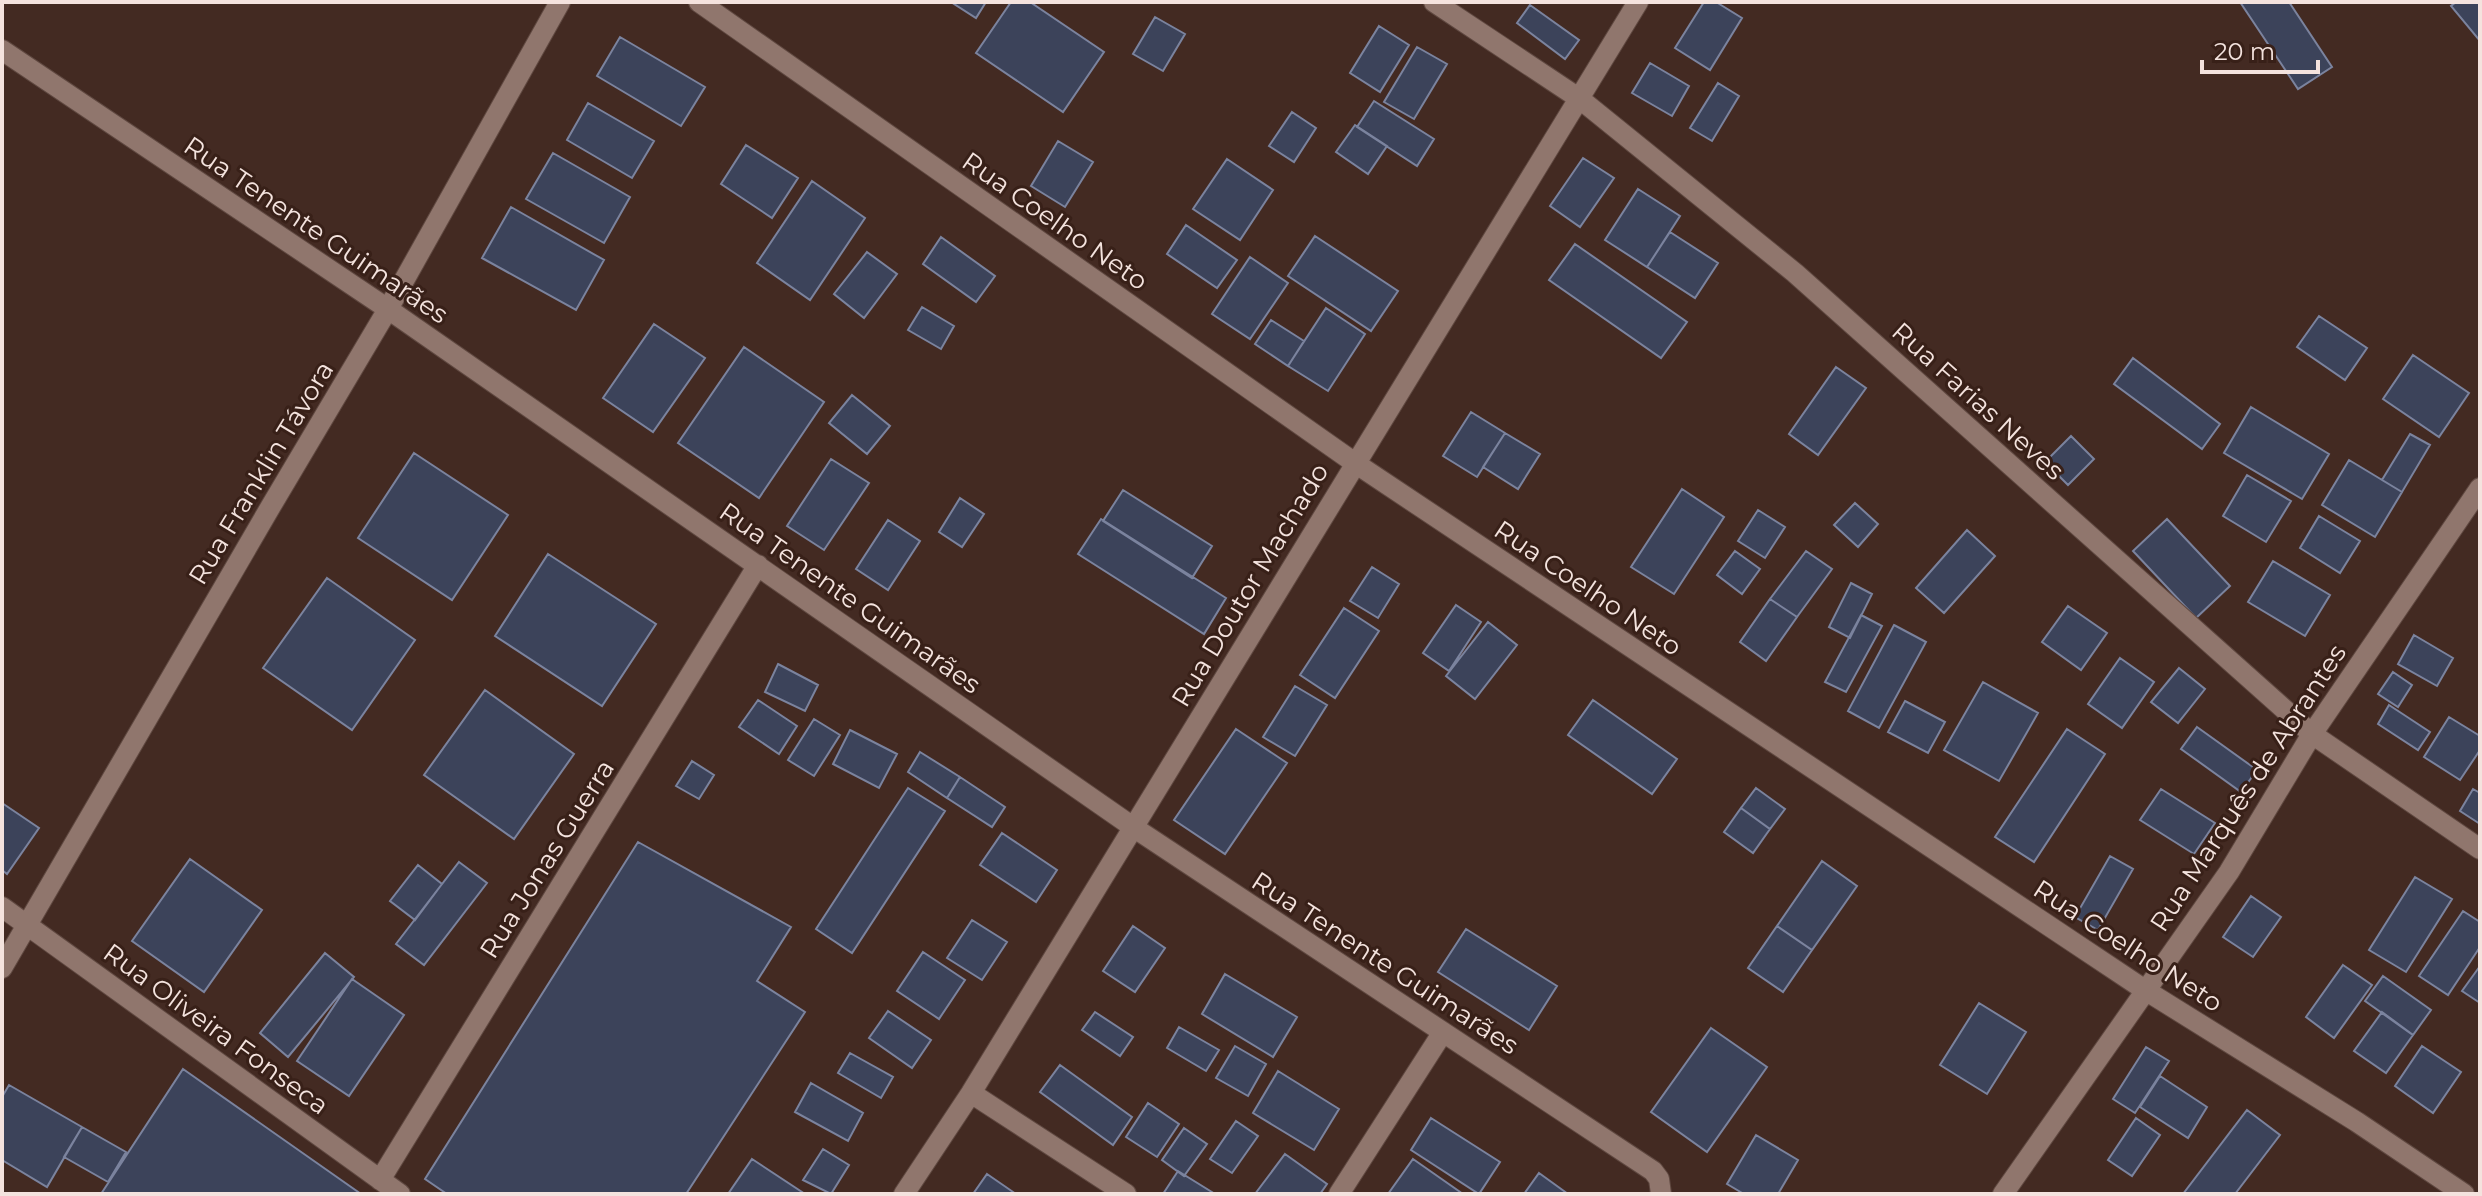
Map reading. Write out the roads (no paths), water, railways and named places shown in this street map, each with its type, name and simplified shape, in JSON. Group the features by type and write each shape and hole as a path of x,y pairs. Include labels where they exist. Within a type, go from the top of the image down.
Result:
{"street":[{"name":"Rua Franklin Távora","path":"2,968 388,309 560,2"},
{"name":"Rua Coelho Neto","path":"699,2 1355,463 2145,990 2357,1122 2464,1194"},
{"name":"Rua Farias Neves","path":"1434,2 1580,99 1795,273 2312,734 2480,849"},
{"name":"Rua Doutor Machado","path":"904,1194 971,1093 1638,2"},
{"name":"Rua Tenente Guimarães","path":"2,50 388,309 1133,827 1653,1171 1659,1179 1661,1193"},
{"name":"Rua Marquês de Abrantes","path":"2003,1194 2229,872 2312,734 2477,500"},
{"name":"Rua Jonas Guerra","path":"380,1180 758,565"},
{"name":"Rua Oliveira Fonseca","path":"2,907 400,1194"},
{"path":"1339,1194 1443,1032"},
{"path":"971,1093 1126,1194"}]}
